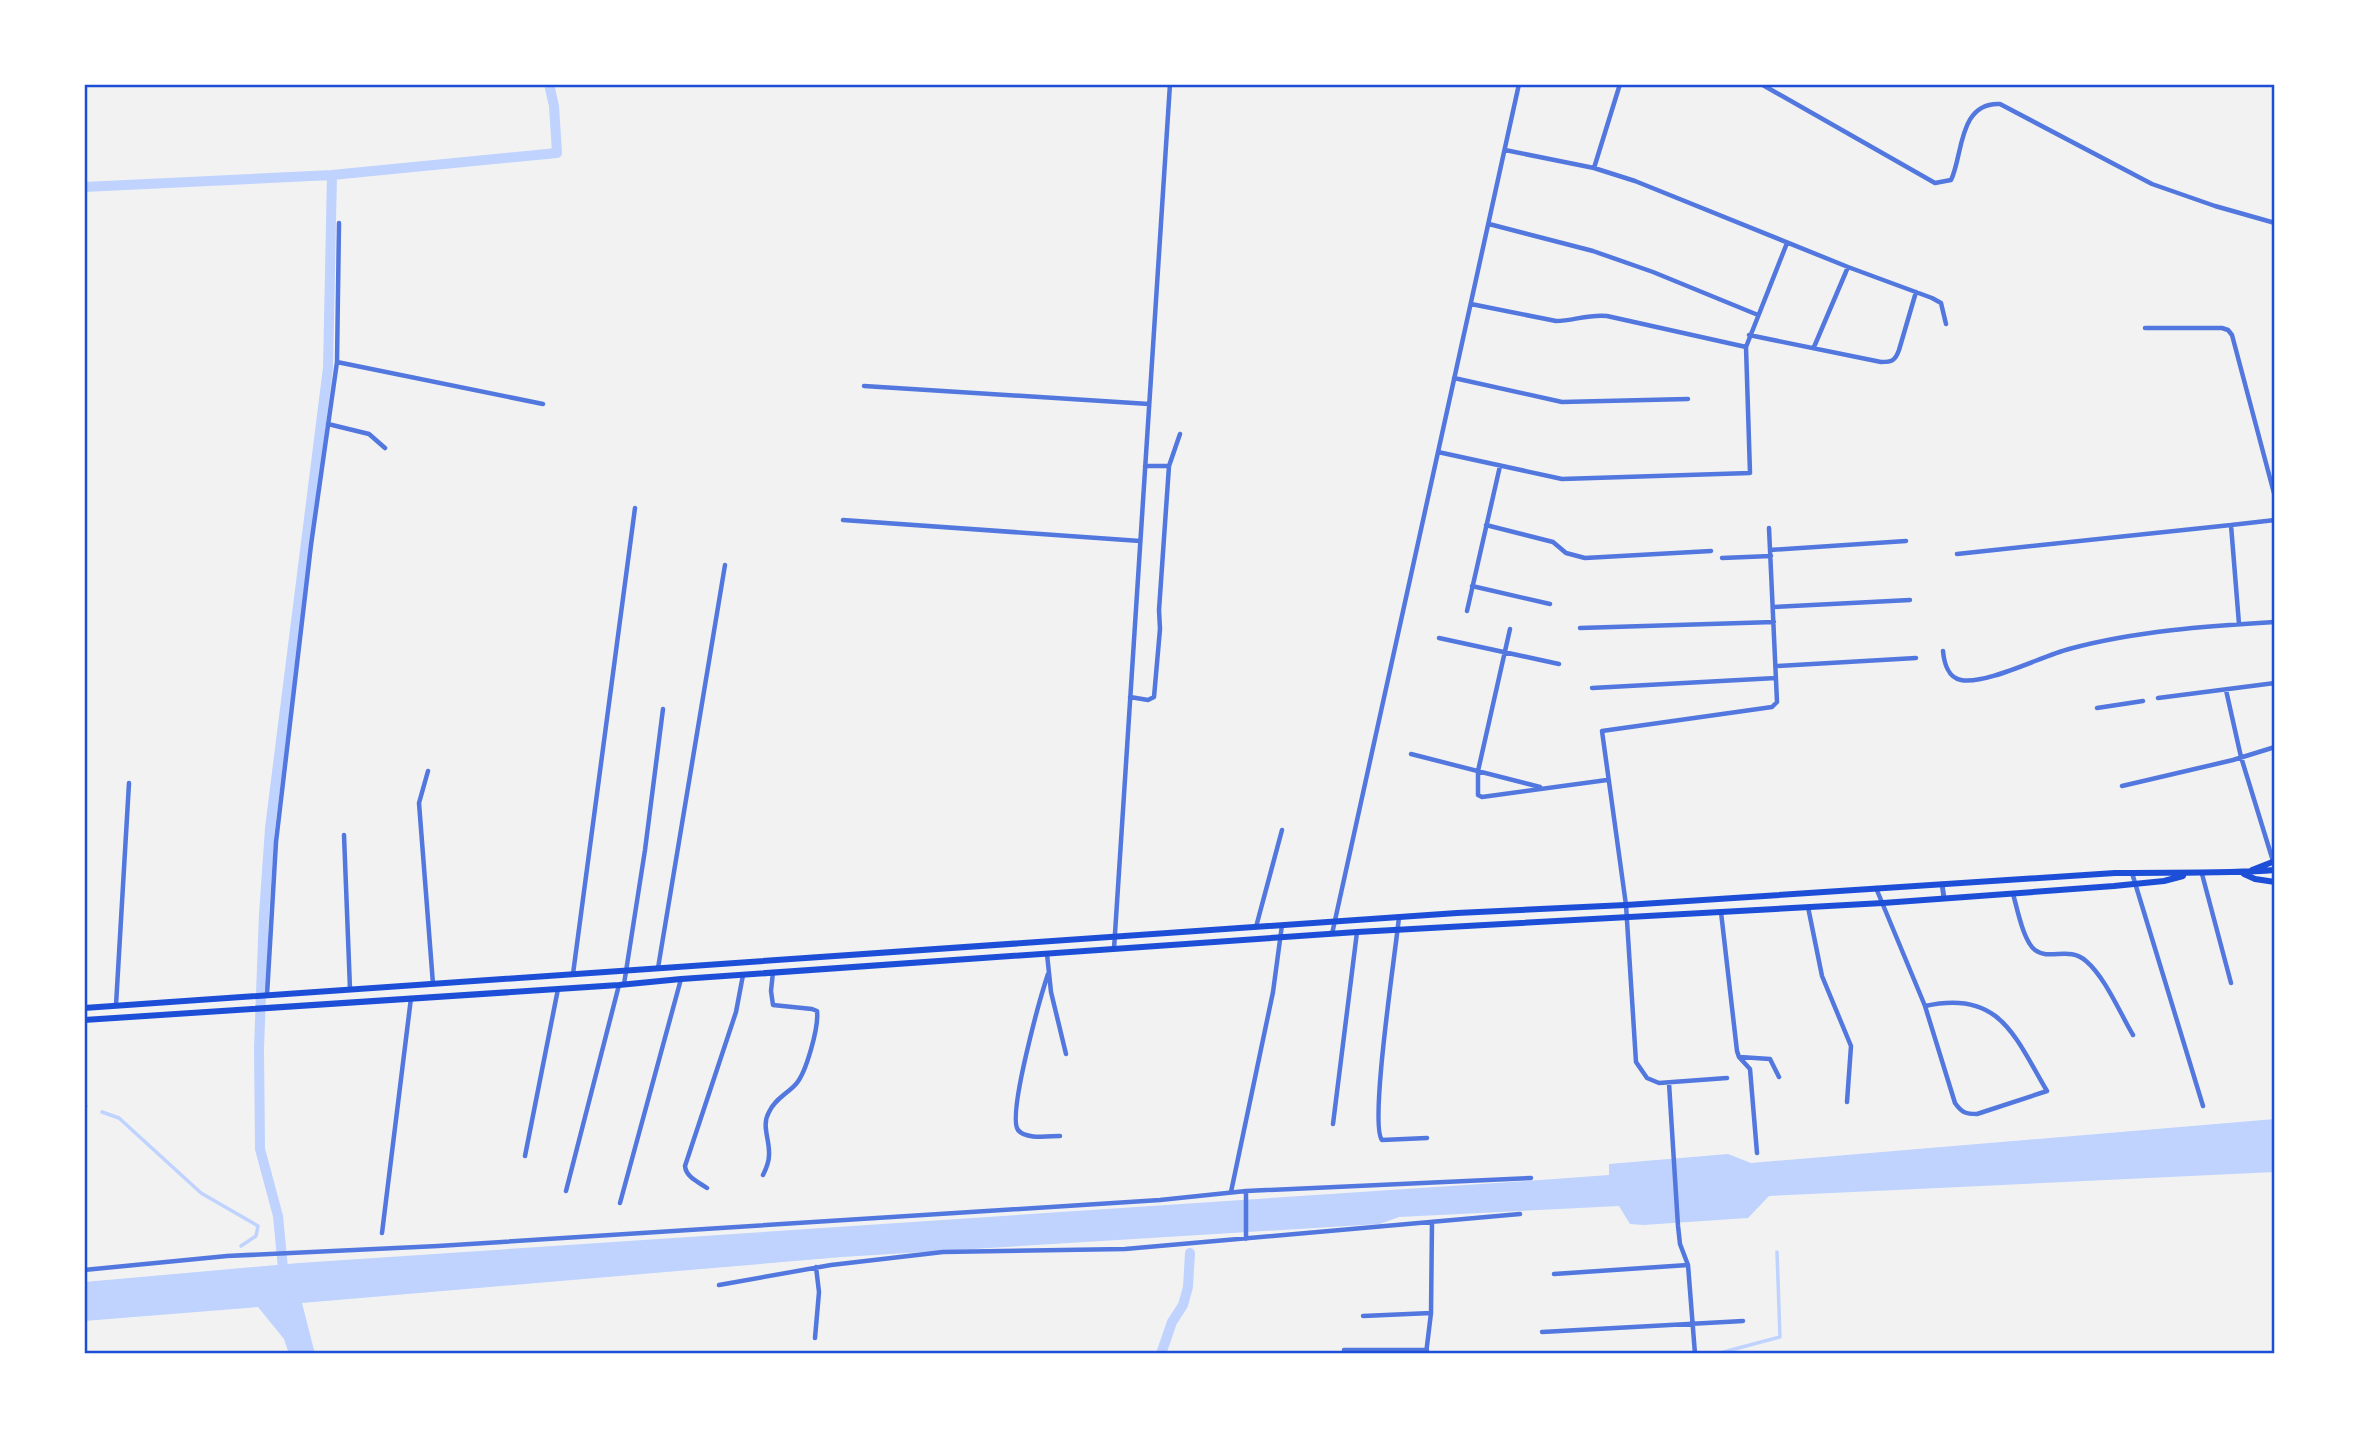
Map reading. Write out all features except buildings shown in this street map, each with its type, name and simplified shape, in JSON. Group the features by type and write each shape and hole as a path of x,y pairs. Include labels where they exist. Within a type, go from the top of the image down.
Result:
{"main road":[{"path":"2244,872 2274,861"},
{"path":"84,1008 1333,921 2132,873 2202,874 2275,870"},
{"path":"2244,872 2255,880 2275,882"},
{"path":"84,1020 621,985 1357,932 1883,903 2134,884 2164,881 2188,874"}],"street":[{"path":"1114,949 1170,84"},
{"path":"1332,934 1519,84"},
{"path":"1594,168 1620,84"},
{"path":"1761,84 1935,183 1951,180 1960,141 1970,120 1988,105 2000,104 2152,184 2214,206 2275,223"},
{"path":"1505,150 1594,168 1669,194 1941,303 1946,324"},
{"path":"267,995 276,842 311,545 337,362 340,223"},
{"path":"1489,224 1593,251 1666,277 1758,315"},
{"path":"1438,452 1577,480 1750,473 1746,347 1787,243"},
{"path":"1814,347 1848,267"},
{"path":"1749,335 1891,362 1899,350 1916,292"},
{"path":"1471,304 1556,321 1592,314 1607,316 1746,347"},
{"path":"2145,328 2222,328 2232,335 2275,497"},
{"path":"337,362 543,404"},
{"path":"1454,378 1562,402 1688,399"},
{"path":"863,386 1149,404"},
{"path":"328,424 369,434 385,448"},
{"path":"1130,697 1148,700 1154,697 1169,466 1180,434"},
{"path":"1145,466 1169,466"},
{"path":"1466,611 1500,466"},
{"path":"573,974 635,508"},
{"path":"843,520 1140,541"},
{"path":"1957,554 2275,520"},
{"path":"1486,525 1553,542 1566,553 1585,558 1711,551"},
{"path":"2231,525 2239,624"},
{"path":"1727,1078 1659,1083 1651,1081 1636,1062 1626,905 1602,731 1772,707 1777,702 1769,528"},
{"path":"1770,550 1906,541"},
{"path":"1723,558 1771,556"},
{"path":"658,968 725,565"},
{"path":"1472,586 1550,604"},
{"path":"1773,607 1910,600"},
{"path":"1580,628 1774,622"},
{"path":"1943,650 1950,672 1958,680 1965,681 1986,677 2067,649 2120,638 2275,622"},
{"path":"1510,629 1478,771 1480,796 1607,780"},
{"path":"1439,638 1559,664"},
{"path":"1776,666 1916,658"},
{"path":"1592,688 1776,678"},
{"path":"2158,698 2275,683"},
{"path":"2226,690 2241,757 2274,861"},
{"path":"2096,708 2143,701"},
{"path":"566,1191 626,969 663,709"},
{"path":"2122,786 2275,747"},
{"path":"1411,754 1544,788"},
{"path":"428,771 419,803 433,984"},
{"path":"116,1005 129,783"},
{"path":"1256,927 1282,831"},
{"path":"344,835 350,989"},
{"path":"2132,873 2203,1106"},
{"path":"2202,874 2231,983"},
{"path":"1942,884 1944,898"},
{"path":"1876,888 1925,1006 1954,1099 1961,1111 1977,1114 2047,1091 2006,1024 1997,1014 1971,1004 1925,1006"},
{"path":"2013,893 2025,933 2035,950 2046,954 2077,954 2087,961 2133,1035"},
{"path":"1808,907 1822,976 1851,1046 1847,1101"},
{"path":"1721,912 1739,1057 1750,1069 1757,1153"},
{"path":"1399,917 1379,1102 1379,1135 1382,1140 1427,1138"},
{"path":"1231,1192 1273,992 1282,925"},
{"path":"1333,1124 1357,932"},
{"path":"1047,954 1058,1027 1066,1054"},
{"path":"763,1175 770,1157 766,1135 769,1111 800,1078 818,1017 817,1012 812,1009 773,1005 773,972"},
{"path":"1048,974 1022,1076 1015,1111 1016,1126 1027,1135 1060,1136"},
{"path":"707,1188 685,1172 685,1166 736,1012 743,975"},
{"path":"620,1203 681,979"},
{"path":"525,1156 558,989"},
{"path":"382,1233 411,998"},
{"path":"1739,1057 1770,1059 1779,1077"},
{"path":"1669,1083 1678,1226 1680,1244 1688,1265 1695,1354"},
{"path":"84,1270 227,1256 438,1246 980,1212 1160,1200 1246,1191 1531,1178"},
{"path":"1246,1191 1246,1237"},
{"path":"719,1285 816,1267 943,1252 1093,1251 1520,1214"},
{"path":"1344,1350 1426,1352 1431,1313 1432,1222"},
{"path":"1554,1274 1688,1265"},
{"path":"816,1267 819,1292 816,1338"},
{"path":"1363,1316 1431,1313"},
{"path":"1542,1332 1743,1321"}],"water":[{"path":"2275,1119 2275,1172 1769,1196 1748,1218 1643,1225 1630,1224 1619,1206 1399,1217 1380,1224 842,1257 302,1303 315,1354 289,1354 284,1339 258,1307 84,1321 84,1282 299,1263 1609,1175 1609,1164 1728,1154 1751,1163"}],"waterway":[{"path":"84,187 332,175 557,153 554,106 549,84"},
{"path":"284,1279 278,1216 260,1149 259,1048 264,914 270,828 328,368 332,175"},
{"path":"102,1112 119,1118 201,1193 258,1226 256,1236 241,1246"},
{"path":"1716,1354 1780,1337 1777,1252"},
{"path":"1161,1354 1172,1322 1183,1305 1188,1287 1190,1253"}]}
